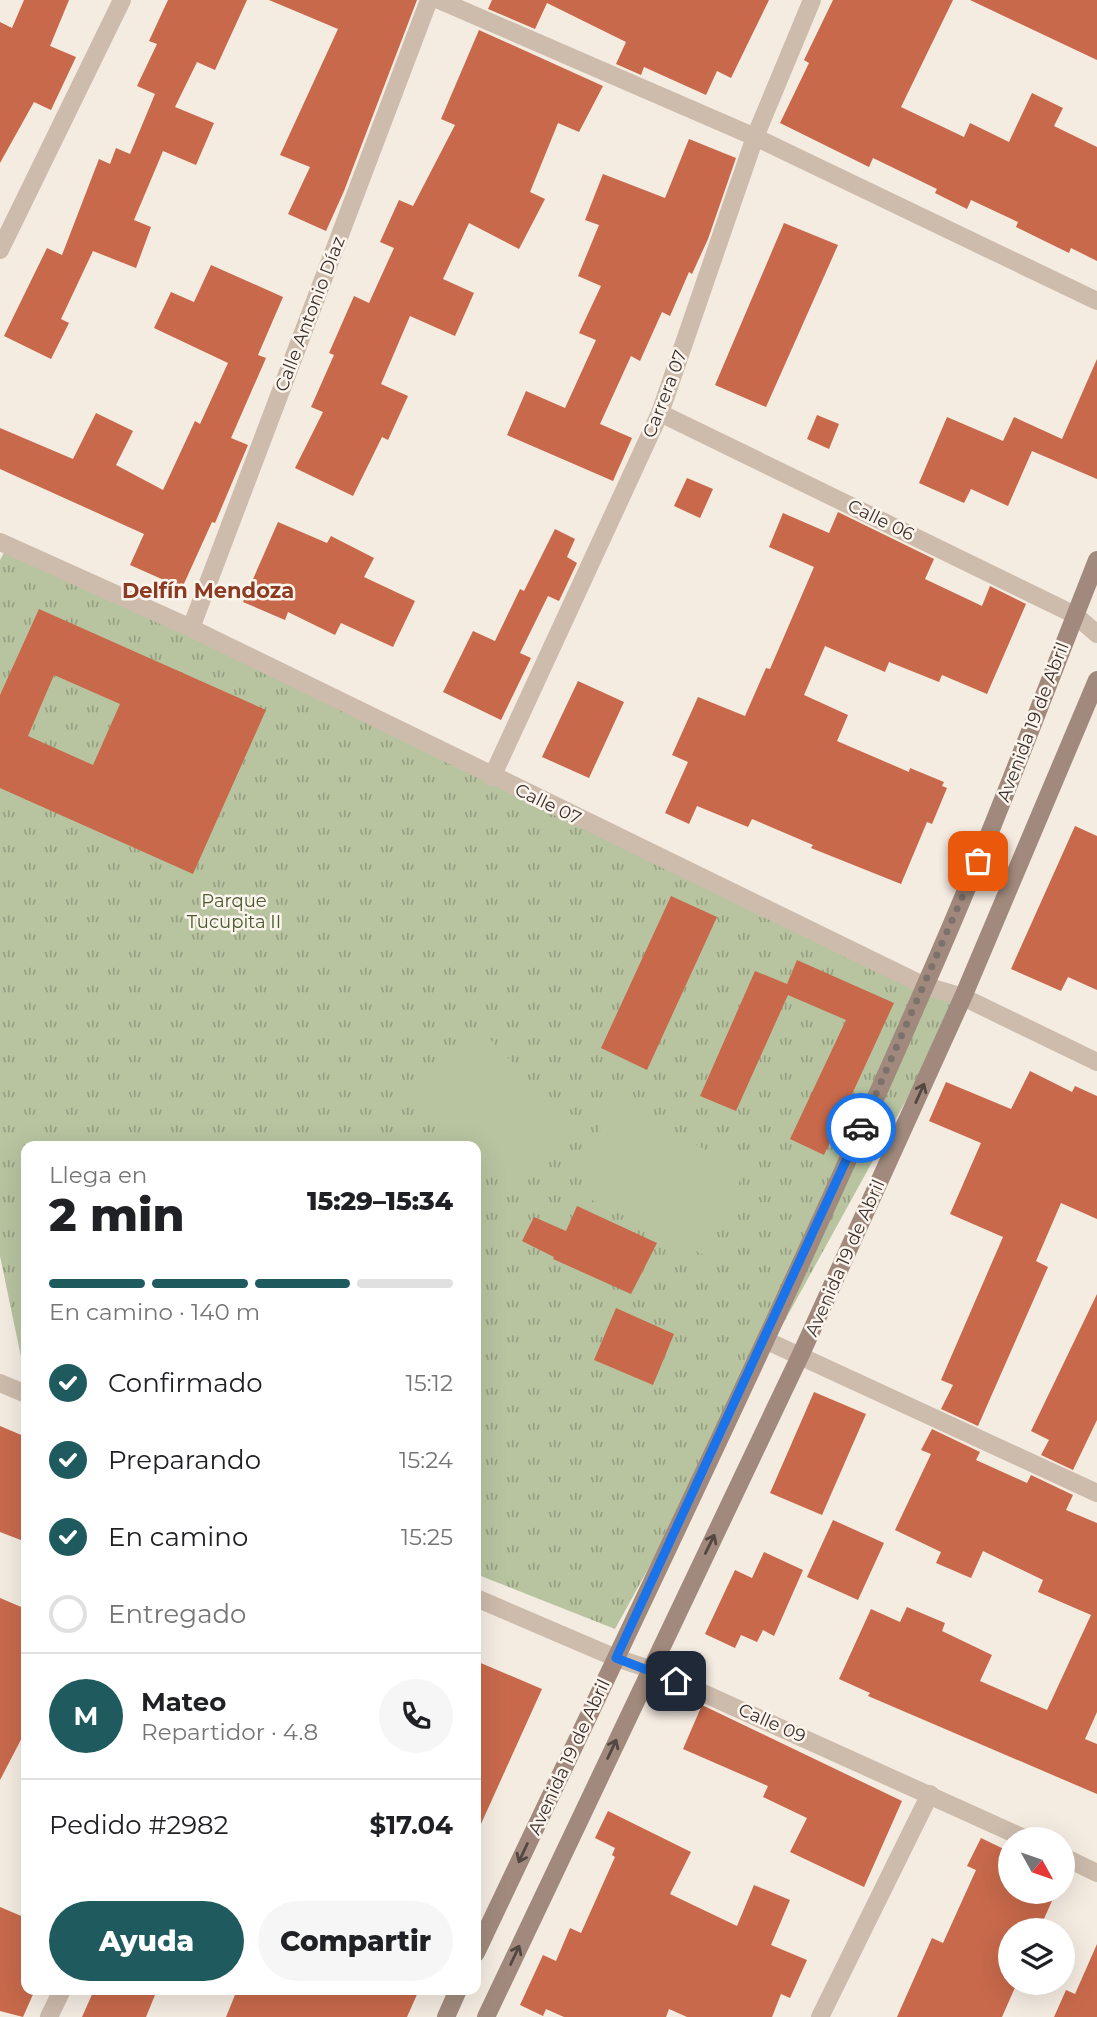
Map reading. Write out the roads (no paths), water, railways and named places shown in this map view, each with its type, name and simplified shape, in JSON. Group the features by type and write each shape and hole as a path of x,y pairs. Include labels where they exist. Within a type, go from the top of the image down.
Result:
{"street":[{"path":"0,250 122,0"},
{"name":"Calle Antonio Díaz","path":"191,628 429,0"},
{"path":"439,0 755,137 1097,301"},
{"name":"Carrera 07","path":"492,777 660,413 755,137 812,0"},
{"name":"Calle 06","path":"660,413 1075,615 1097,634"},
{"name":"Calle 07","path":"0,542 191,628 925,986 963,998 1097,1062"},
{"name":"Avenida 19 de Abril","path":"481,1942 765,1340 925,986 1097,560"},
{"name":"Avenida 19 de Abril","path":"486,2017 801,1354 963,998 1097,680"},
{"path":"765,1340 801,1354 1097,1493"},
{"path":"0,1382 21,1392"},
{"name":"Calle 09","path":"481,1600 616,1658 650,1669 1000,1827"},
{"path":"820,2017 930,1794"},
{"path":"1075,1862 1097,1873"},
{"path":"49,2017 60,1995"},
{"path":"446,2017 456,1995"}],"district":[{"name":"Delfín Mendoza","path":"208,591"}],"park label":[{"name":"Parque Tucupita II","path":"234,911"}]}
